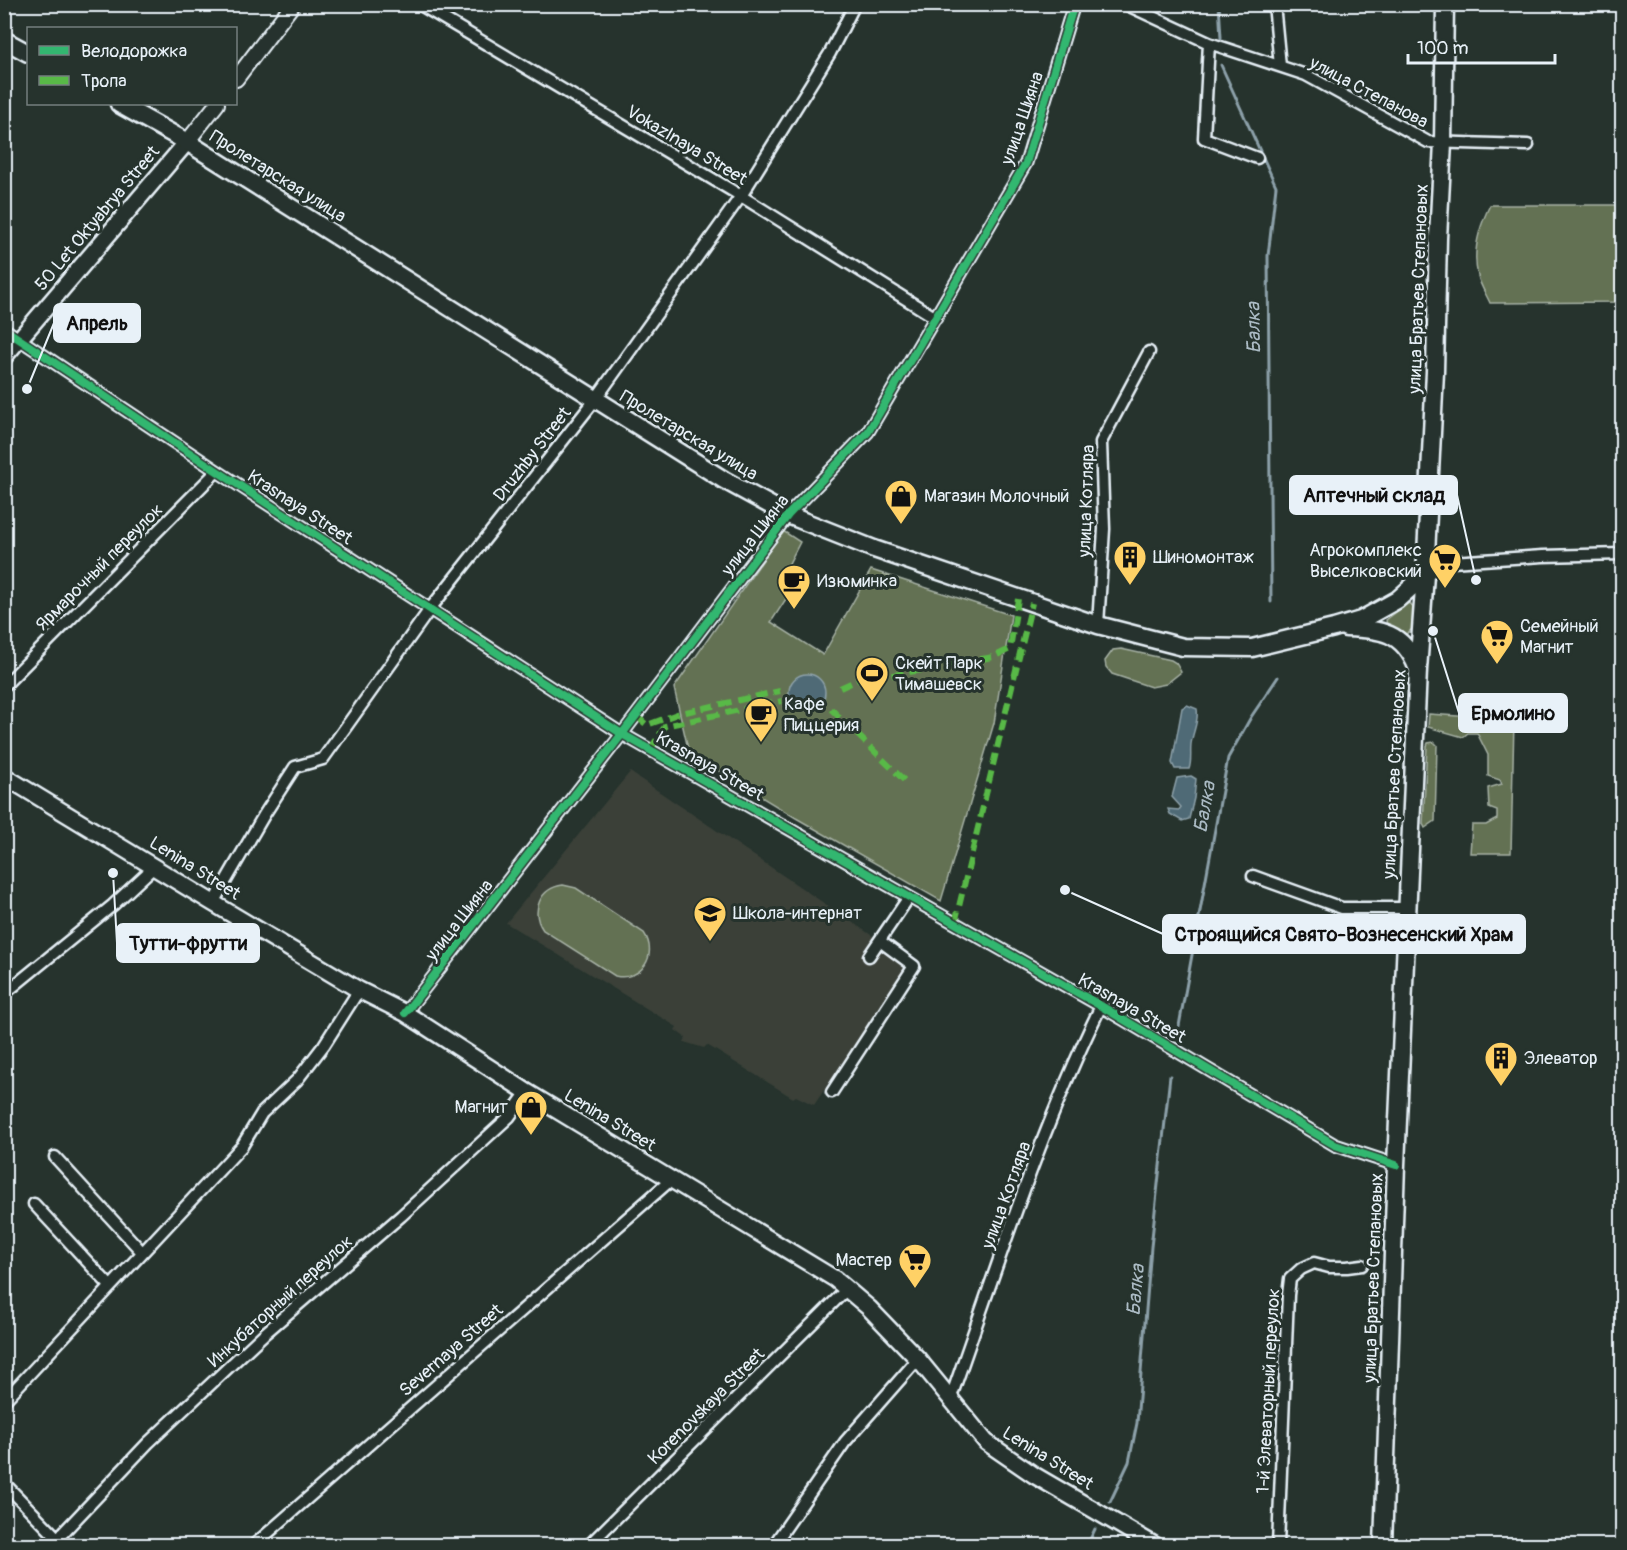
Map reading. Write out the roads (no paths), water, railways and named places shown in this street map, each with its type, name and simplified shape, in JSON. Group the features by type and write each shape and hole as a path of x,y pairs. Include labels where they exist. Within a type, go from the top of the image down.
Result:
{"main road":[{"name":"улица Братьев Степановых","path":"1383,1545 1407,908 1418,670 1425,575 1443,143 1445,4"},
{"path":"4,39 27,52"},
{"name":"Пролетарская улица","path":"121,105 188,142 724,480 788,515 874,549 1098,625 1160,643 1207,649 1252,648 1361,620 1397,600 1425,575"},
{"name":"50 Let Oktyabrya Street","path":"4,357 188,142"},
{"path":"1334,628 1372,629 1392,635 1411,652 1418,670"},
{"name":"Lenina Street","path":"4,776 359,990 405,1013 527,1092 835,1279 869,1308 918,1359 986,1442 1034,1475 1156,1545"}],"street":[{"path":"237,78 293,4"},
{"name":"Vokazlnaya Street","path":"419,4 741,196 936,318"},
{"name":"улица Шияна","path":"405,1013 622,734 788,515 868,432 1026,162 1074,4"},
{"name":"улица Степанова","path":"1125,4 1209,43 1306,75 1428,142 1528,145"},
{"name":"улица Степанова","path":"1274,4 1280,66"},
{"name":"Druzhby Street","path":"213,903 264,814 295,767 323,759 430,609 595,400 741,196 830,53 851,6"},
{"path":"1209,43 1204,138 1257,158"},
{"name":"50 Let Oktyabrya Street","path":"188,142 216,105"},
{"name":"Krasnaya Street","path":"4,329 217,471 622,734 1101,1006 1335,1145 1396,1166"},
{"name":"улица Котляра","path":"1098,625 1104,529 1101,442 1149,352"},
{"name":"Ярмарочный переулок","path":"4,686 217,471"},
{"path":"1425,575 1450,562 1623,554"},
{"path":"4,994 113,905 154,866"},
{"path":"1253,876 1341,908 1407,908"},
{"path":"869,956 909,897"},
{"path":"832,1092 914,966 880,941"},
{"path":"4,1401 242,1146 262,1113 297,1080 324,1046 359,990"},
{"name":"улица Котляра","path":"951,1400 1005,1244 1075,1059 1101,1006"},
{"name":"Инкубаторный переулок","path":"61,1542 148,1443 264,1334 401,1216 509,1117 527,1092"},
{"path":"55,1157 142,1252"},
{"name":"Severnaya Street","path":"253,1545 672,1179"},
{"path":"34,1204 110,1286"},
{"name":"1-й Элеваторный переулок","path":"1278,1545 1290,1279 1301,1269 1314,1263 1329,1267 1362,1265"},
{"name":"Korenovskaya Street","path":"588,1545 846,1289"},
{"path":"792,1545 776,1542 845,1442 918,1359"},
{"path":"4,1483 61,1542"}],"water":[{"path":"807,674 820,679 825,692 820,705 807,710 794,705 789,692 794,679"},
{"path":"1187,705 1197,709 1190,766 1189,769 1175,769 1172,763 1182,708"},
{"path":"1191,776 1196,779 1194,798 1189,819 1182,821 1170,814 1168,809 1179,810 1181,807 1172,797 1177,778"}],"waterway":[{"name":"Балка","path":"1219,4 1221,38"},
{"name":"Балка","path":"1221,65 1276,186 1268,256 1271,602"},
{"name":"Балка","path":"1179,1026 1228,758 1251,717 1278,677"},
{"name":"Балка","path":"1110,1502 1129,1462 1137,1423 1151,1247 1170,1076"},
{"name":"Балка","path":"1087,1546 1095,1529"}],"place":[{"name":"Апрель","path":"27,389"},
{"name":"Магазин Молочный","path":"901,525"},
{"name":"Аптечный склад","path":"1476,580"},
{"name":"Шиномонтаж","path":"1130,586"},
{"name":"Агрокомплекс Выселковский","path":"1445,589"},
{"name":"Изюминка","path":"794,610"},
{"name":"Ермолино","path":"1433,631"},
{"name":"Семейный Магнит","path":"1497,665"},
{"name":"Скейт Парк Тимашевск","path":"872,702"},
{"name":"Кафе Пиццерия","path":"761,743"},
{"name":"Тутти-фрутти","path":"113,873"},
{"name":"Строящийся Свято-Вознесенский Храм","path":"1065,890"},
{"name":"Школа-интернат","path":"710,942"},
{"name":"Элеватор","path":"1501,1087"},
{"name":"Магнит","path":"531,1136"},
{"name":"Мастер","path":"915,1289"}]}
